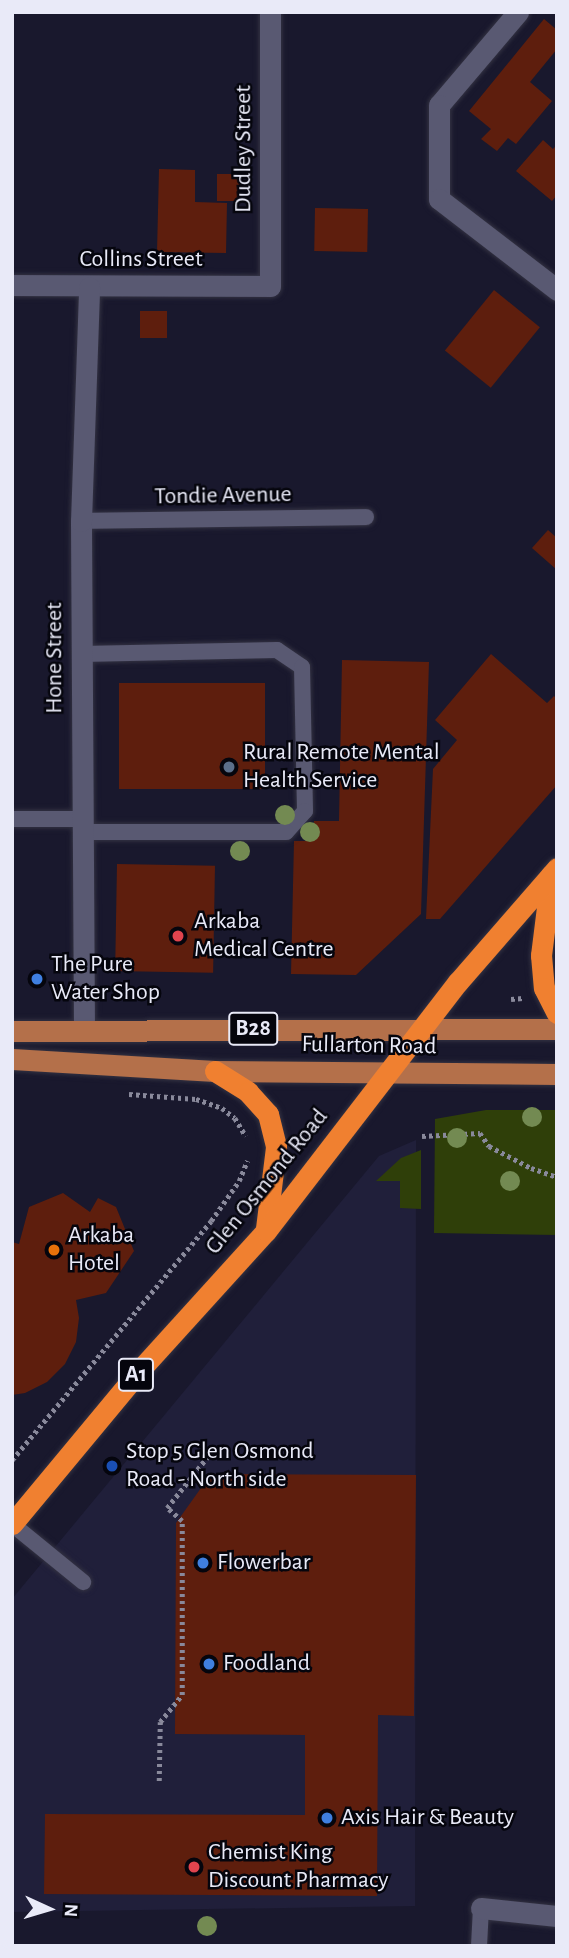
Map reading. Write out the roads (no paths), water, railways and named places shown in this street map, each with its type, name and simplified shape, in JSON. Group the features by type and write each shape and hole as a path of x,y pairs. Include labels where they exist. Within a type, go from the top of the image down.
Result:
{"highway":[{"path":"554,871 541,955 544,988 557,1013"},
{"name":"Glen Osmond Road","path":"12,1524 138,1372 265,1231 422,1028 554,871"},
{"path":"215,1071 248,1092 268,1114 276,1147 265,1231"}],"main road":[{"name":"Fullarton Road","path":"12,1031 557,1029"},
{"name":"Fullarton Road","path":"12,1059 215,1071 557,1073"}],"street":[{"name":"Dudley Street","path":"270,12 270,286"},
{"path":"518,12 439,105 439,199 557,290"},
{"name":"Collins Street","path":"12,285 270,286"},
{"name":"Hone Street","path":"84,1030 81,521 89,287"},
{"path":"481,1908 557,1916"}],"lane":[{"name":"Tondie Avenue","path":"81,521 366,517"},
{"path":"12,819 83,826 286,832 305,811 302,667 277,650 81,654"},
{"path":"12,1524 83,1582"},
{"path":"479,1946 481,1908"}],"place":[{"name":"Rural Remote Mental Health Service","path":"229,767"},
{"name":"Arkaba Medical Centre","path":"178,936"},
{"name":"The Pure Water Shop","path":"37,979"},
{"name":"Arkaba Hotel","path":"54,1250"},
{"name":"Stop 5 Glen Osmond Road - North side","path":"112,1466"},
{"name":"Flowerbar","path":"203,1563"},
{"name":"Foodland","path":"209,1664"},
{"name":"Axis Hair & Beauty","path":"327,1818"},
{"name":"Chemist King Discount Pharmacy","path":"194,1867"}]}
